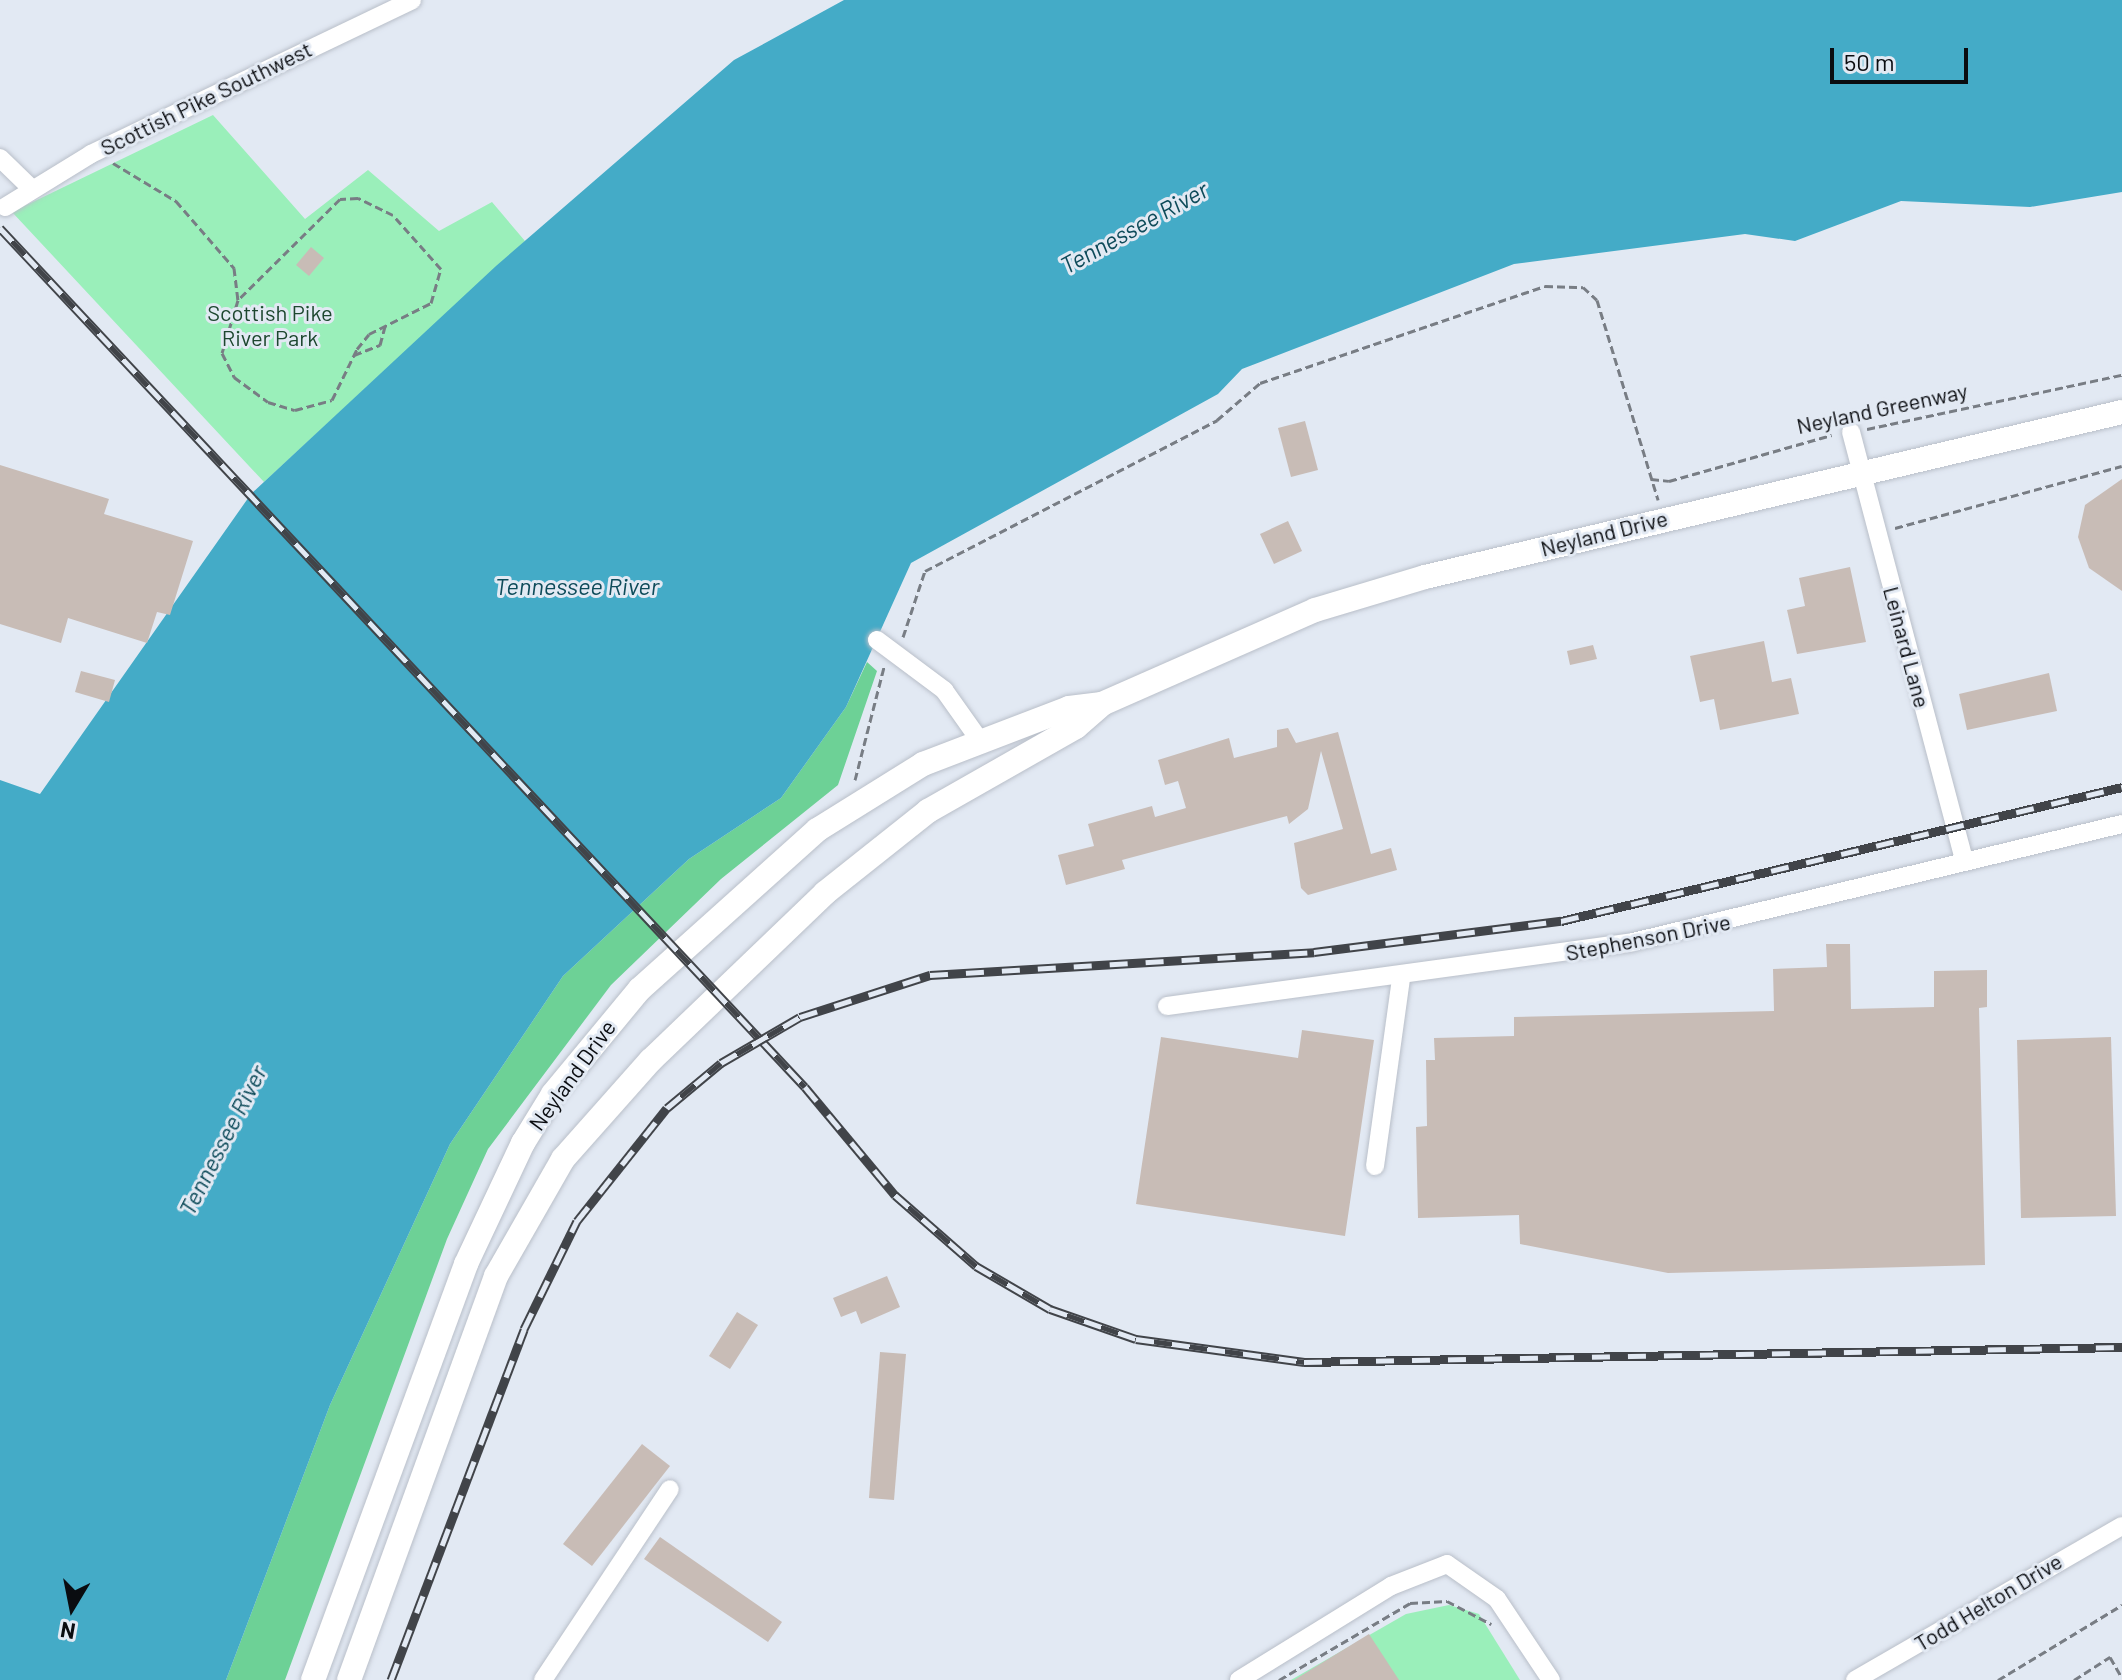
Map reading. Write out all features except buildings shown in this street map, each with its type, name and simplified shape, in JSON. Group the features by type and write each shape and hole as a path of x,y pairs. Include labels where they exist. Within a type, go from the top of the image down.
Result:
{"main road":[{"name":"Neyland Drive","path":"313,1680 466,1264 553,1094 631,998 746,888 889,783 981,742 1102,704 1315,610 1425,577 1861,471 2122,412"},
{"name":"Neyland Drive","path":"349,1680 496,1276 563,1159 642,1070 825,893 928,811 1076,727 1102,704"}],"street":[{"name":"Scottish Pike Southwest","path":"5,207 31,188 91,154 412,0"},
{"path":"0,158 31,188"},
{"name":"Leinard Lane","path":"1851,432 1964,861"},
{"path":"877,640 944,690 981,742"},
{"name":"Stephenson Drive","path":"1167,1006 1401,979 1689,931 2122,824"},
{"path":"1375,1166 1401,979"},
{"path":"543,1680 670,1489"},
{"name":"Todd Helton Drive","path":"1855,1680 2122,1526"},
{"path":"1239,1680 1391,1586 1447,1564 1497,1599 1551,1680"}],"path":[{"path":"91,154 142,175 176,201 234,268 238,300 222,353 234,377 268,402 319,409 332,400 354,355 385,326 417,314 439,286 441,269 409,228 377,204 340,199 238,300"},
{"path":"291,248 299,252"},
{"path":"354,355 380,345 385,326"},
{"name":"Neyland Greenway","path":"1651,479 1669,481 1851,432 2122,375"},
{"path":"1875,528 1918,527 2122,466"},
{"path":"1279,1680 1410,1603 1470,1608 1499,1635"},
{"path":"1998,1680 2122,1605"},
{"path":"2074,1680 2110,1657 2122,1678"}],"green space":[{"name":"Scottish Pike River Park","path":"213,115 305,219 368,170 439,231 492,202 525,241 264,482 12,212"},
{"path":"867,662 877,671 838,785 721,879 611,985 488,1149 447,1239 285,1680 226,1680 330,1405 450,1144 563,976 689,859 781,798 846,707"},
{"path":"1449,1605 1479,1614 1520,1680 1291,1680 1406,1614"}],"water":[{"name":"Tennessee River","path":"844,0 2122,0 2122,192 2030,207 1901,201 1795,241 1745,234 1514,264 1242,369 1218,394 911,563 846,707 781,798 689,859 563,976 450,1144 330,1405 226,1680 0,1680 0,780 40,794 251,494 496,266 734,60"}],"railway":[{"path":"0,228 805,1087 895,1195 976,1266 1050,1309 1136,1339 1304,1362 2122,1347"},
{"path":"391,1680 524,1329 577,1221 667,1108 721,1063 800,1017 930,975 1314,952 1561,921 2122,787"}]}
